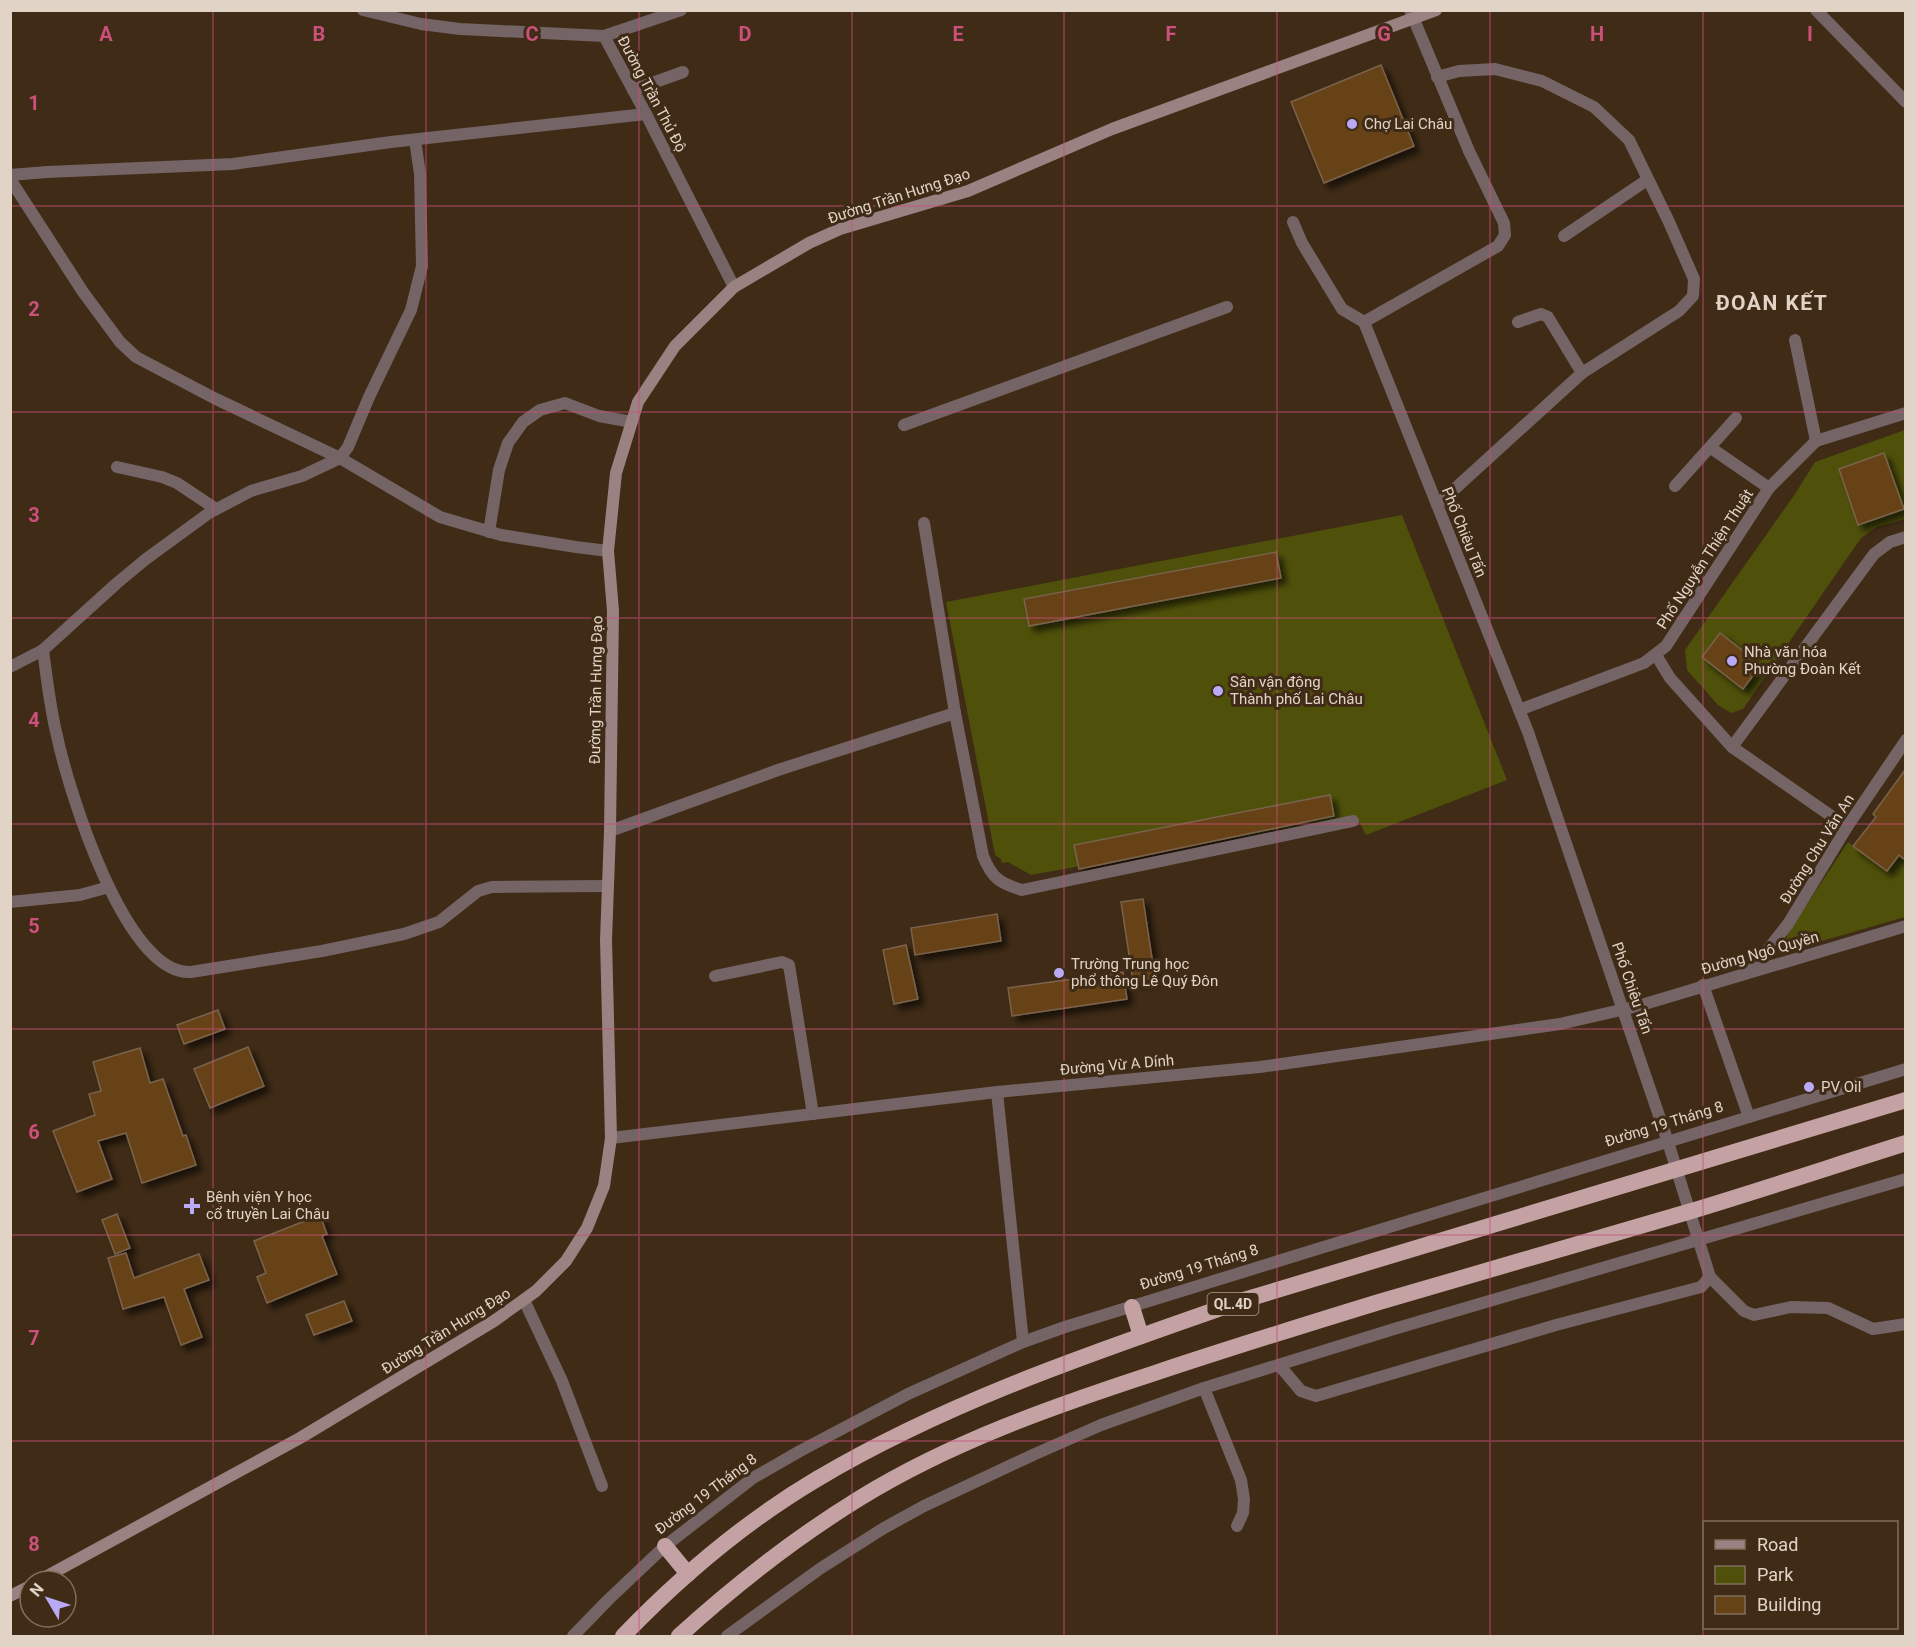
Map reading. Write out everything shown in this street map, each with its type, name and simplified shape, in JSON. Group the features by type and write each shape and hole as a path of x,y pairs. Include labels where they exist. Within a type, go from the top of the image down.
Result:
{"highway":[{"name":"QL.4D","path":"623,1636 688,1574 765,1514 815,1480 870,1449 1001,1388 1244,1300 1905,1100"},
{"path":"679,1636 742,1581 793,1541 861,1497 935,1458 1005,1426 1087,1395 1272,1335 1690,1211 1905,1143"},
{"path":"1132,1306 1141,1336"},
{"path":"665,1546 688,1574"}],"main road":[{"name":"Đường Trần Hưng Đạo","path":"60,1569 300,1438 494,1321 524,1300 566,1261 587,1228 604,1186 611,1138 606,940 613,611 608,551 616,473 638,402 675,346 734,287 809,243 840,229 968,191 1112,129 1412,15 1436,10"}],"street":[{"name":"Đường Trần Thủ Độ","path":"363,10 421,24 460,29 604,36 734,287"},
{"path":"604,36 681,10"},
{"path":"1816,10 1905,102"},
{"path":"1293,222 1302,243 1342,309 1364,322 1498,246 1505,235 1504,223 1437,77 1412,15"},
{"path":"1437,77 1459,71 1495,69 1542,81 1594,107 1629,140 1694,279 1693,296 1679,311 1582,373 1437,505"},
{"path":"633,90 683,72"},
{"path":"608,551 489,532 440,517 340,458 214,398 136,357 120,342 83,292 10,177 47,172 232,164 415,140 646,114"},
{"path":"10,667 43,650 146,559 216,509 251,491 302,476 340,458 348,447 411,310 422,266 420,174 415,140"},
{"path":"1564,236 1647,180"},
{"path":"904,425 1227,307"},
{"path":"1518,322 1541,314 1548,317 1582,373"},
{"name":"Phố Chiêu Tấn","path":"1364,322 1519,710 1668,1142 1710,1277"},
{"path":"1795,340 1816,441"},
{"path":"489,532 502,461 508,443 523,422 540,410 565,403 599,416 632,422"},
{"name":"Phố Nguyễn Thiện Thuật","path":"1519,710 1644,663 1656,655 1666,646 1769,488 1816,441 1905,413"},
{"path":"1675,486 1736,418"},
{"path":"1711,448 1769,488"},
{"path":"117,467 162,477 177,483 216,509"},
{"path":"924,523 983,856 990,873 1004,885 1022,890 1353,821"},
{"path":"1732,747 1874,554 1890,542 1905,537"},
{"path":"43,650 56,734 92,848 129,924 142,942 165,965 181,973 322,951 404,934 439,921 478,891 492,888 608,886"},
{"path":"1656,655 1670,678 1732,747 1847,827"},
{"path":"610,831 778,770 956,713"},
{"name":"Đường Chu Văn An","path":"1750,972 1788,924 1847,827 1905,740"},
{"path":"10,902 80,895 109,887"},
{"name":"Đường Ngô Quyền","path":"1623,1009 1905,926"},
{"path":"715,976 782,962 789,965 813,1114"},
{"path":"1703,985 1749,1117"},
{"name":"Đường Vừ A Dính","path":"611,1138 997,1092 1260,1067 1560,1024 1623,1009"},
{"name":"Đường 19 Tháng 8","path":"573,1636 665,1546 753,1478 908,1394 1023,1342 1132,1306 1905,1069"},
{"path":"997,1092 1023,1342"},
{"path":"728,1636 821,1568 884,1528 924,1506 1101,1425 1204,1388 1279,1365 1905,1179"},
{"path":"1279,1365 1301,1390 1316,1396 1556,1326 1701,1287 1710,1277 1744,1311 1754,1315 1791,1307 1828,1308 1872,1329 1905,1324"},
{"path":"524,1300 562,1382 602,1486"},
{"path":"1204,1388 1241,1480 1244,1499 1243,1513 1237,1526"}],"green space":[{"path":"1905,430 1905,519 1877,527 1861,538 1743,709 1731,713 1718,705 1687,670 1685,650 1815,462"},
{"name":"Sân vận động Thành phố Lai Châu","path":"1402,515 1507,780 1366,835 1356,816 1031,875 1008,862 1002,863 1001,859 995,855 946,602"},
{"path":"1848,842 1887,870 1899,855 1905,860 1905,917 1794,949 1785,946 1784,942 1790,930"}],"building":[{"name":"Chợ Lai Châu","path":"1381,65 1414,146 1324,183 1291,102"},
{"path":"1884,453 1904,509 1858,525 1839,469"},
{"path":"1276,552 1281,578 1029,626 1024,599"},
{"name":"Nhà văn hóa Phường Đoàn Kết","path":"1720,633 1761,665 1743,689 1702,657"},
{"path":"1905,770 1905,860 1899,855 1887,871 1853,846 1876,817 1873,814"},
{"path":"1330,795 1334,816 1079,869 1074,845"},
{"path":"1143,899 1155,978 1133,981 1121,902"},
{"path":"997,914 1001,941 915,955 911,928"},
{"path":"906,945 918,999 894,1004 883,950"},
{"path":"1123,972 1127,999 1012,1016 1008,988"},
{"path":"218,1010 225,1029 184,1044 177,1025"},
{"path":"248,1047 264,1086 210,1108 194,1069"},
{"path":"140,1048 150,1083 163,1079 196,1165 142,1183 126,1133 98,1141 112,1179 77,1192 53,1131 95,1115 89,1094 101,1091 93,1062"},
{"path":"117,1214 130,1248 115,1254 102,1220"},
{"path":"320,1215 327,1234 322,1236 337,1274 267,1303 257,1277 266,1273 254,1241"},
{"path":"126,1253 134,1278 199,1254 209,1280 184,1289 202,1337 181,1345 164,1297 123,1309 108,1258"},
{"path":"344,1301 352,1321 314,1335 306,1315"}],"place":[{"name":"Chợ Lai Châu","path":"1352,124"},
{"name":"Nhà văn hóa Phường Đoàn Kết","path":"1732,661"},
{"name":"Sân vận động Thành phố Lai Châu","path":"1218,691"},
{"name":"Trường Trung học phổ thông Lê Quý Đôn","path":"1059,973"},
{"name":"PV Oil","path":"1809,1087"},
{"name":"Bệnh viện Y học cổ truyền Lai Châu","path":"192,1206"}],"district":[{"name":"ĐOÀN KẾT","path":"1772,303"}]}
